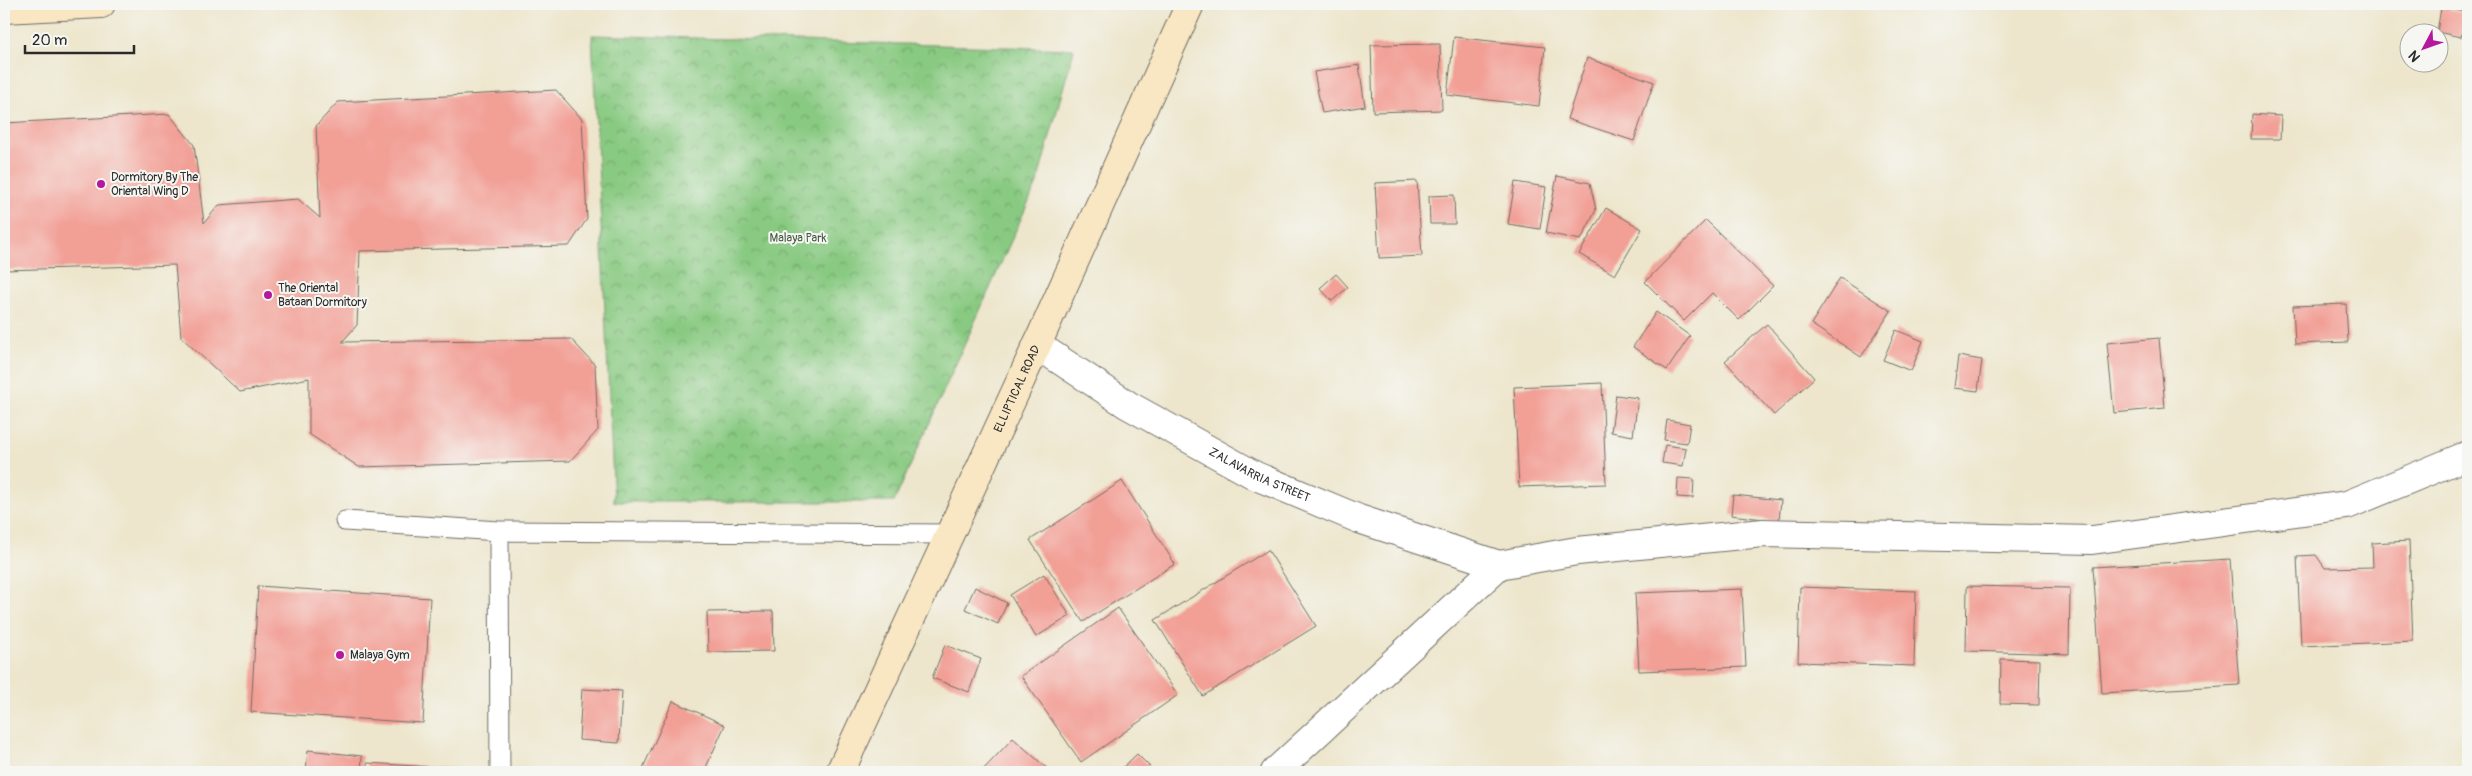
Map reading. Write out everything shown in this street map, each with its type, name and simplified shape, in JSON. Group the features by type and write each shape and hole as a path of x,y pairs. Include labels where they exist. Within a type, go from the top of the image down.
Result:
{"street":[{"path":"4,9 101,4"},
{"name":"ELLIPTICAL ROAD","path":"840,772 951,534 1190,4"},
{"name":"ZALAVARRIA STREET","path":"1037,345 1128,405 1256,476 1359,519 1499,565"},
{"path":"1275,772 1499,565 1578,551 1763,533 2092,540 2347,505 2468,455"}],"lane":[{"path":"345,521 498,531 951,534"},
{"path":"498,531 500,772"}],"green space":[{"name":"Malaya Park","path":"592,35 1074,49 1037,183 894,502 614,502"}],"building":[{"path":"2441,8 2466,12 2461,37 2450,35 2450,22 2439,22"},
{"path":"1454,37 1545,47 1539,106 1447,95"},
{"path":"1440,44 1442,110 1373,112 1371,45"},
{"path":"1587,58 1654,82 1634,141 1567,119"},
{"path":"1359,65 1365,106 1322,113 1314,72"},
{"path":"556,90 582,119 587,219 569,246 360,251 357,325 342,342 571,339 595,365 598,430 570,461 359,467 309,434 309,378 240,392 181,337 175,265 4,270 4,123 169,114 194,145 204,223 219,205 298,199 320,218 316,126 338,102"},
{"path":"2252,114 2281,116 2280,139 2251,139"},
{"path":"1557,176 1590,183 1596,210 1581,240 1546,233"},
{"path":"1417,181 1422,256 1379,258 1375,183"},
{"path":"1515,182 1546,187 1540,229 1508,224"},
{"path":"1454,195 1455,224 1430,224 1429,196"},
{"path":"1606,208 1642,229 1615,275 1579,254"},
{"path":"1706,220 1773,286 1739,320 1712,293 1684,321 1645,282"},
{"path":"1336,274 1348,287 1332,301 1320,288"},
{"path":"1840,278 1891,311 1861,357 1811,324"},
{"path":"2346,304 2348,342 2295,344 2293,306"},
{"path":"1656,312 1690,336 1667,370 1633,347"},
{"path":"1767,324 1814,378 1774,415 1725,361"},
{"path":"1896,330 1923,341 1911,371 1883,360"},
{"path":"2159,338 2165,408 2114,413 2107,343"},
{"path":"1958,356 1982,360 1978,391 1954,388"},
{"path":"1602,383 1606,484 1519,487 1514,387"},
{"path":"1616,395 1638,398 1633,436 1611,432"},
{"path":"1667,420 1690,424 1687,443 1664,440"},
{"path":"1665,445 1686,448 1683,466 1662,463"},
{"path":"1678,478 1694,479 1693,498 1677,497"},
{"path":"1122,481 1175,564 1083,622 1030,540"},
{"path":"1733,495 1781,500 1779,521 1731,515"},
{"path":"2409,541 2413,641 2301,646 2297,556 2316,555 2325,568 2373,567 2372,543"},
{"path":"1268,550 1316,626 1203,696 1155,620"},
{"path":"2230,559 2239,685 2102,693 2093,567"},
{"path":"1044,574 1070,616 1036,637 1010,595"},
{"name":"Malaya Gym","path":"258,586 430,598 423,723 251,712"},
{"path":"1967,586 2070,588 2069,654 1966,651"},
{"path":"975,587 1007,603 998,624 965,609"},
{"path":"1800,587 1916,591 1914,666 1798,662"},
{"path":"1742,589 1746,667 1639,671 1635,593"},
{"path":"1118,608 1178,695 1081,762 1021,676"},
{"path":"773,611 774,651 708,652 707,612"},
{"path":"945,645 981,659 969,692 932,678"},
{"path":"2001,659 2040,660 2039,705 2000,704"},
{"path":"582,689 622,691 619,743 579,740"},
{"path":"673,701 725,725 704,772 653,772 643,768"},
{"path":"1013,738 1051,772 981,772"},
{"path":"308,750 362,756 361,772 306,772"},
{"path":"1137,754 1155,772 1118,772"},
{"path":"367,763 466,769 466,772 367,772"}],"place":[{"name":"Dormitory By The Oriental Wing D","path":"101,184"},
{"name":"The Oriental Bataan Dormitory","path":"268,295"},
{"name":"Malaya Gym","path":"340,655"}]}
